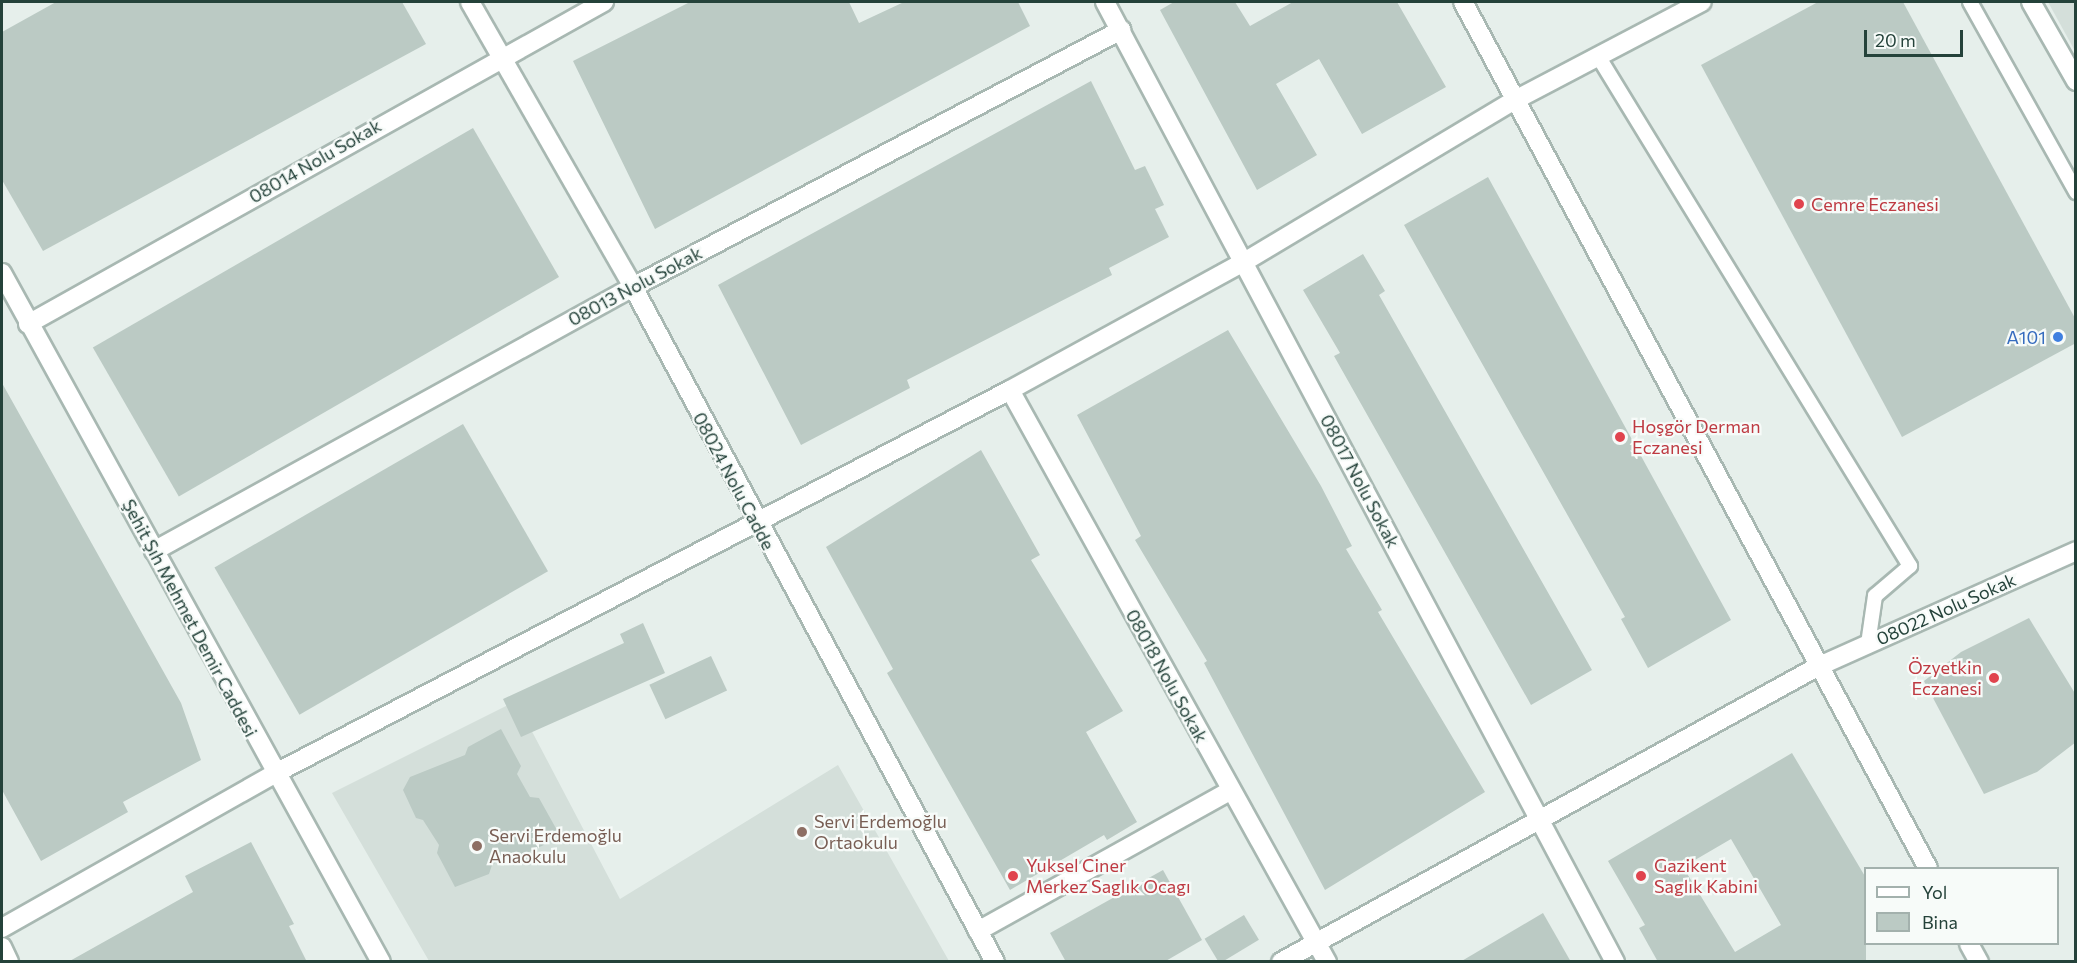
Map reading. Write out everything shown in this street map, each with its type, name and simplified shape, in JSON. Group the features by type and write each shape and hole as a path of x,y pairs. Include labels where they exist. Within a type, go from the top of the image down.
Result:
{"street":[{"name":"08024 Nolu Cadde","path":"470,2 498,57 633,287 754,521 995,962"},
{"name":"08014 Nolu Sokak","path":"28,324 498,57 603,2"},
{"name":"08017 Nolu Sokak","path":"1105,2 1615,962"},
{"path":"1463,2 1817,667 1927,867"},
{"path":"2,928 274,774 754,521 1010,390 1244,262 1515,100 1702,2"},
{"path":"2031,2 2076,81"},
{"name":"08013 Nolu Sokak","path":"154,551 633,287 1121,30"},
{"name":"Şehit Şıh Mehmet Demir Caddesi","path":"2,273 274,774 381,962"},
{"name":"08018 Nolu Sokak","path":"1010,390 1230,791 1327,962"},
{"name":"08022 Nolu Sokak","path":"1281,962 1316,940 1538,816 1817,667 2076,550"},
{"path":"978,931 1230,791"},
{"path":"1970,945 1979,962"},
{"path":"2,947 9,962"}],"lane":[{"path":"1970,2 2076,192"},
{"path":"1598,56 1910,566 1875,596 1868,644"}],"shaded area":[{"path":"2048,2 2075,2 2075,51"},
{"path":"516,701 620,899 838,765 949,961 429,961 332,793"}],"building":[{"path":"56,2 402,2 426,44 43,251 2,180 2,32"},
{"path":"690,2 849,2 859,23 904,2 1018,2 1030,26 655,229 573,61"},
{"path":"1174,2 1235,2 1250,26 1293,2 1397,2 1446,87 1362,134 1319,59 1276,84 1317,155 1257,190 1160,10"},
{"path":"1818,2 1903,2 2076,320 2076,343 1902,437 1701,65"},
{"path":"1091,81 1135,170 1145,166 1164,205 1155,209 1169,237 1109,268 1112,275 907,380 910,388 801,445 718,285"},
{"path":"473,128 559,277 179,496 93,348"},
{"path":"1488,177 1731,620 1648,668 1621,619 1625,617 1404,225"},
{"path":"1363,254 1385,291 1379,295 1592,670 1531,705 1334,356 1340,353 1303,290"},
{"path":"1228,330 1321,486 1352,546 1346,549 1382,610 1378,612 1485,792 1325,890 1204,663 1207,661 1135,540 1141,536 1077,415"},
{"path":"2,383 181,703 201,760 123,802 128,812 41,861 2,790"},
{"path":"463,424 548,571 299,715 214,568"},
{"path":"981,450 1040,555 1031,560 1123,711 1086,732 1137,822 1107,840 1104,835 1010,890 887,673 893,669 826,547"},
{"path":"2029,618 2076,695 2076,742 2037,772 1984,794 1924,681 1961,652"},
{"path":"643,623 665,673 521,737 503,699 624,643 620,634"},
{"path":"711,656 727,690 665,719 649,685"},
{"path":"501,729 521,766 517,774 530,797 539,798 558,832 552,841 523,855 510,853 492,865 489,874 455,887 437,853 439,845 423,820 416,818 403,790 410,777 465,755 468,747"},
{"path":"1792,753 1864,875 1866,962 1658,962 1639,928 1645,925 1608,861","holes":["1731,839 1781,925 1735,952 1683,867"]},
{"path":"251,842 294,924 289,926 307,962 68,962 193,892 185,876"},
{"path":"1163,870 1202,940 1164,962 1066,962 1050,933"},
{"path":"1543,913 1571,962 1460,962"},
{"path":"1244,915 1259,940 1219,962 1205,939"}],"place":[{"name":"Cemre Eczanesi","path":"1799,204"},
{"name":"A101","path":"2058,337"},
{"name":"Hoşgör Derman Eczanesi","path":"1620,437"},
{"name":"Özyetkin Eczanesi","path":"1994,678"},
{"name":"Servi Erdemoğlu Ortaokulu","path":"802,832"},
{"name":"Servi Erdemoğlu Anaokulu","path":"477,846"},
{"name":"Yuksel Ciner Merkez Saglık Ocagı","path":"1013,876"},
{"name":"Gazikent Saglık Kabini","path":"1641,876"}]}
